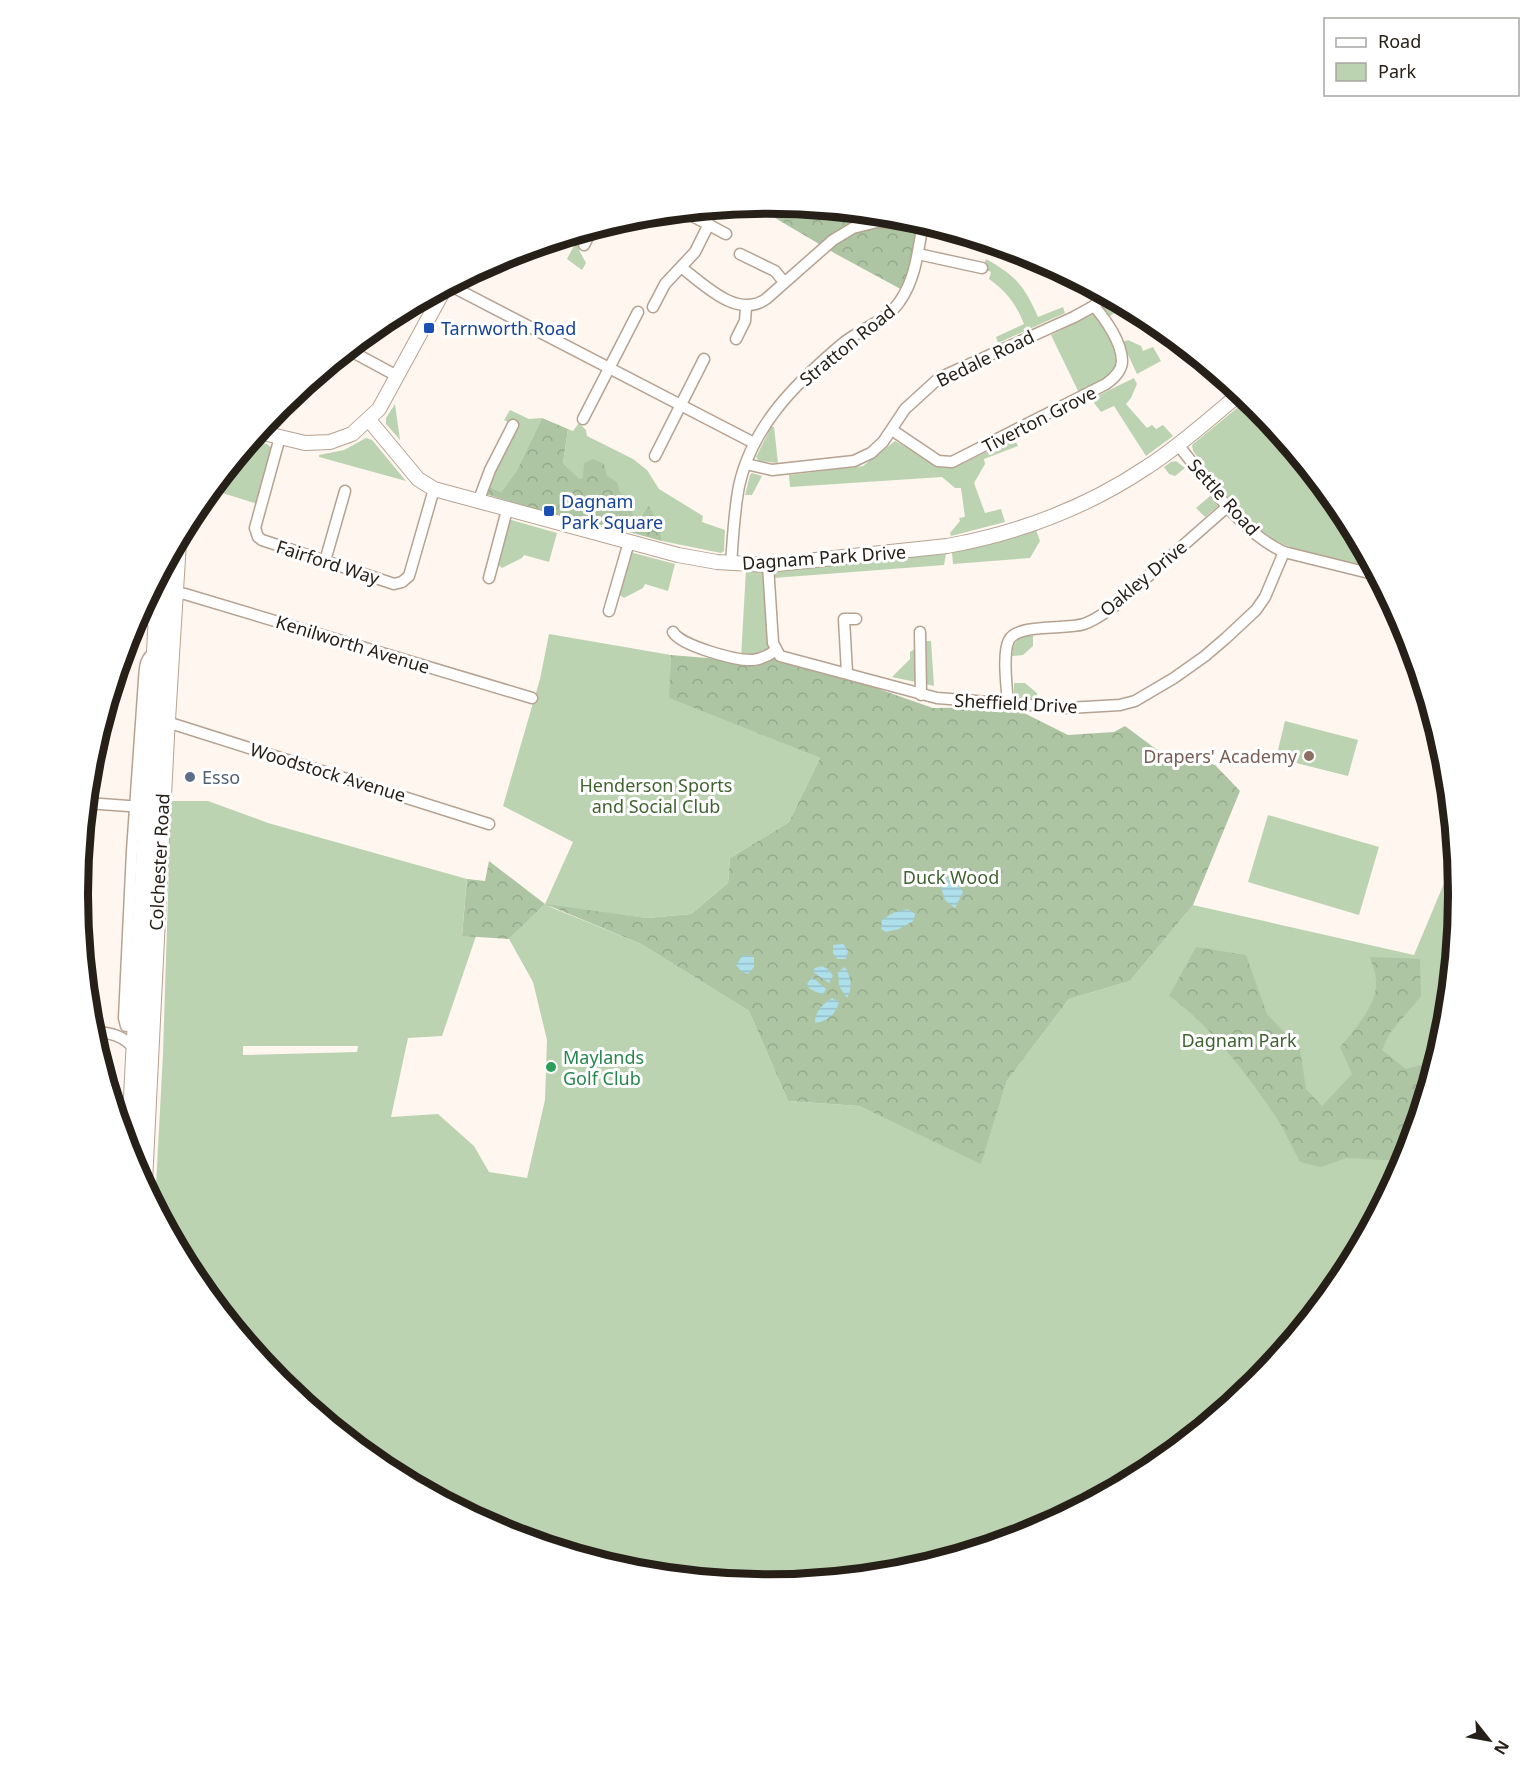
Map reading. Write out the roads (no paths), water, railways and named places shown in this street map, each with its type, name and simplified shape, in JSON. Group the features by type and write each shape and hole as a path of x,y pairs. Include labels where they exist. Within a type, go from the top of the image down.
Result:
{"highway":[{"name":"Colchester Road","path":"131,1129 134,1047 139,1007 142,807 155,652 154,609 160,590"},
{"name":"Colchester Road","path":"144,1163 167,722 154,609"}],"street":[{"path":"697,218 726,234"},
{"path":"682,268 729,302 746,307 760,303 833,240 854,228 874,223"},
{"path":"653,307 665,284 695,252 709,224"},
{"name":"Stratton Road","path":"731,564 736,504 754,442 782,402 805,378 855,334 892,312 911,281 922,232"},
{"path":"584,245 587,239"},
{"path":"740,254 775,271 784,282"},
{"path":"918,254 982,268"},
{"path":"458,290 754,442"},
{"path":"268,434 305,443 330,442 351,434 369,420 379,409 439,300"},
{"name":"Bedale Road","path":"746,464 772,470 854,461 871,453 883,442 905,409 939,378 1074,317 1094,306 1099,300"},
{"name":"Tiverton Grove","path":"892,430 938,461 952,462 1106,384 1118,372 1122,361 1119,346 1102,315 1094,306"},
{"path":"736,339 745,321 746,307"},
{"path":"583,419 638,312"},
{"path":"356,354 397,376"},
{"path":"654,456 704,359"},
{"name":"Dagnam Park Drive","path":"369,420 418,479 434,489 683,556 731,564 768,565 947,546 1006,533 1041,522 1099,495 1148,467 1234,399"},
{"path":"478,502 490,470 513,425"},
{"name":"Fairford Way","path":"280,437 256,523 257,533 262,540 394,584 402,582 409,576 434,489"},
{"name":"Settle Road","path":"1178,445 1228,506 1253,533 1269,546 1284,552 1367,573"},
{"path":"325,561 345,491"},
{"name":"Oakley Drive","path":"1008,704 1006,649 1009,639 1018,631 1083,625 1098,618 1228,506"},
{"path":"489,578 507,510"},
{"path":"609,611 629,542"},
{"name":"Sheffield Drive","path":"776,651 787,659 847,673 921,695 1068,708 1120,705 1135,701 1205,657 1256,610 1265,597 1284,552"},
{"path":"673,632 676,637 700,649 724,655 754,660 776,651 773,643 768,565"},
{"name":"Kenilworth Avenue","path":"154,609 185,594 532,698"},
{"path":"847,673 844,619 856,619"},
{"path":"920,632 921,695"},
{"name":"Woodstock Avenue","path":"167,722 489,824"},
{"path":"94,804 142,807"},
{"name":"Colchester Road","path":"134,1047 124,1020 126,963 142,807"},
{"path":"114,1034 125,1026 139,1007"},
{"path":"103,1033 114,1034 134,1047"}],"water":[{"path":"947,878 955,881 963,892 955,908 945,900 941,887"},
{"path":"908,909 915,914 913,921 899,929 886,932 881,929 882,920 895,912"},
{"path":"843,944 848,951 846,959 837,959 833,953 833,945"},
{"path":"743,955 754,957 754,967 748,974 736,965"},
{"path":"822,966 833,976 829,983 813,972 815,968"},
{"path":"845,967 850,982 847,998 839,986 838,972"},
{"path":"812,977 826,989 823,995 810,989 807,984"},
{"path":"832,998 839,1002 835,1010 824,1021 815,1023 820,1009"}],"place":[{"name":"Tarnworth Road","path":"429,328"},
{"name":"Dagnam Park Square","path":"549,511"},
{"name":"Drapers' Academy","path":"1309,756"},
{"name":"Esso","path":"190,777"},
{"name":"Maylands Golf Club","path":"551,1067"}],"park label":[{"name":"Henderson Sports and Social Club","path":"656,795"},
{"name":"Duck Wood","path":"951,877"},
{"name":"Dagnam Park","path":"1239,1040"}]}
